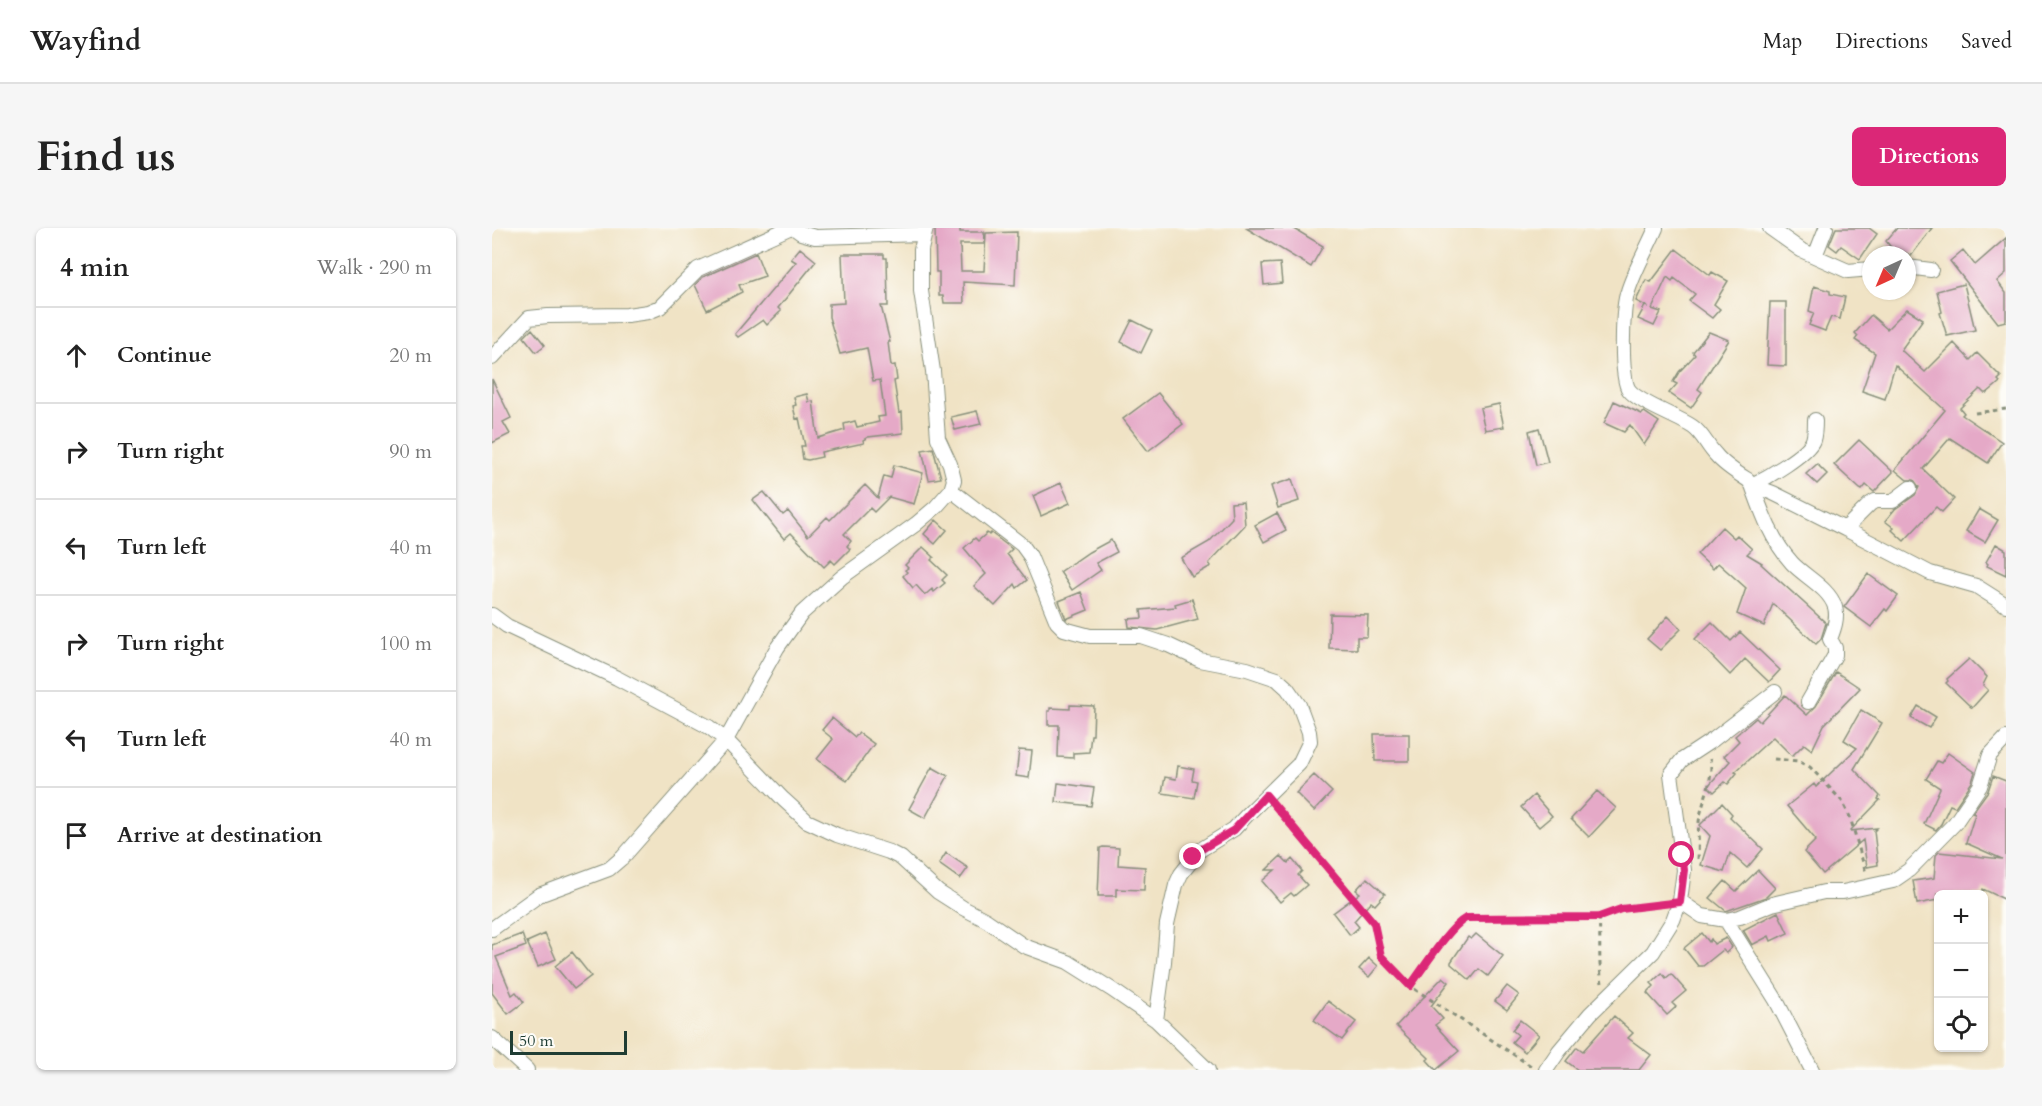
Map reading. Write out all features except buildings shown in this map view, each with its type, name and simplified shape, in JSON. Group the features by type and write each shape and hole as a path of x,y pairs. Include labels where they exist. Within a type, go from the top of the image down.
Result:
{"street":[{"path":"492,358 529,318 627,315 648,312 660,307 675,294 691,274 708,263 789,228"},
{"path":"492,929 539,895 609,869 641,838 726,740 777,648 802,613 842,578 916,524 951,490 954,480 951,464 938,438 933,372 921,291 921,250 925,231 815,237 801,233 794,228"},
{"path":"1656,228 1627,293 1623,369 1628,389 1638,397 1695,428 1717,457 1752,485 1773,493 1930,573 1976,586 2006,604"},
{"path":"1770,228 1801,250 1848,271 1862,270"},
{"path":"1815,256 1826,228"},
{"path":"1916,268 1931,270"},
{"path":"1752,485 1781,469 1810,444 1814,437 1815,420"},
{"path":"1752,485 1767,527 1781,549 1793,564 1822,590 1834,606 1836,617 1830,639 1835,648 1835,655 1808,702"},
{"path":"1845,529 1870,504 1875,501 1893,501 1910,488"},
{"path":"951,490 1022,545 1030,556 1057,622 1064,629 1090,636 1141,636 1168,645 1200,660 1247,669 1277,679 1287,688 1299,705 1310,741 1299,764 1234,830 1200,850 1193,857 1176,885 1167,924 1156,1020"},
{"path":"494,622 617,678 709,727 726,740 783,800 807,821 837,835 901,858 938,892 963,908 986,920 1024,946 1068,962 1156,1020 1208,1070"},
{"path":"1546,1070 1559,1050 1660,942 1680,902 1684,870 1671,774 1682,760 1714,739 1775,692"},
{"path":"1680,902 1702,916 1726,920 1780,902 1893,881 1909,870 1955,823 1980,786 1990,755 2006,738"},
{"path":"1726,920 1776,1000 1812,1070"},
{"path":"492,1038 527,1070"}],"path":[{"path":"1975,413 2006,409"},
{"path":"1697,864 1699,824 1712,766 1706,743"},
{"path":"1774,759 1798,761 1810,767 1842,801 1850,817 1869,886"},
{"path":"1266,795 1374,923 1381,956 1410,986 1537,1070"},
{"path":"1410,986 1458,923 1466,918 1599,917 1621,909 1680,902"},
{"path":"1599,917 1601,940 1599,968 1605,1000"}],"route":[{"path":"1193,857 1207,845 1234,830 1266,795 1374,923 1381,956 1410,986 1458,923 1466,918 1482,920 1599,917 1621,909 1680,902 1684,870 1682,855"}]}
